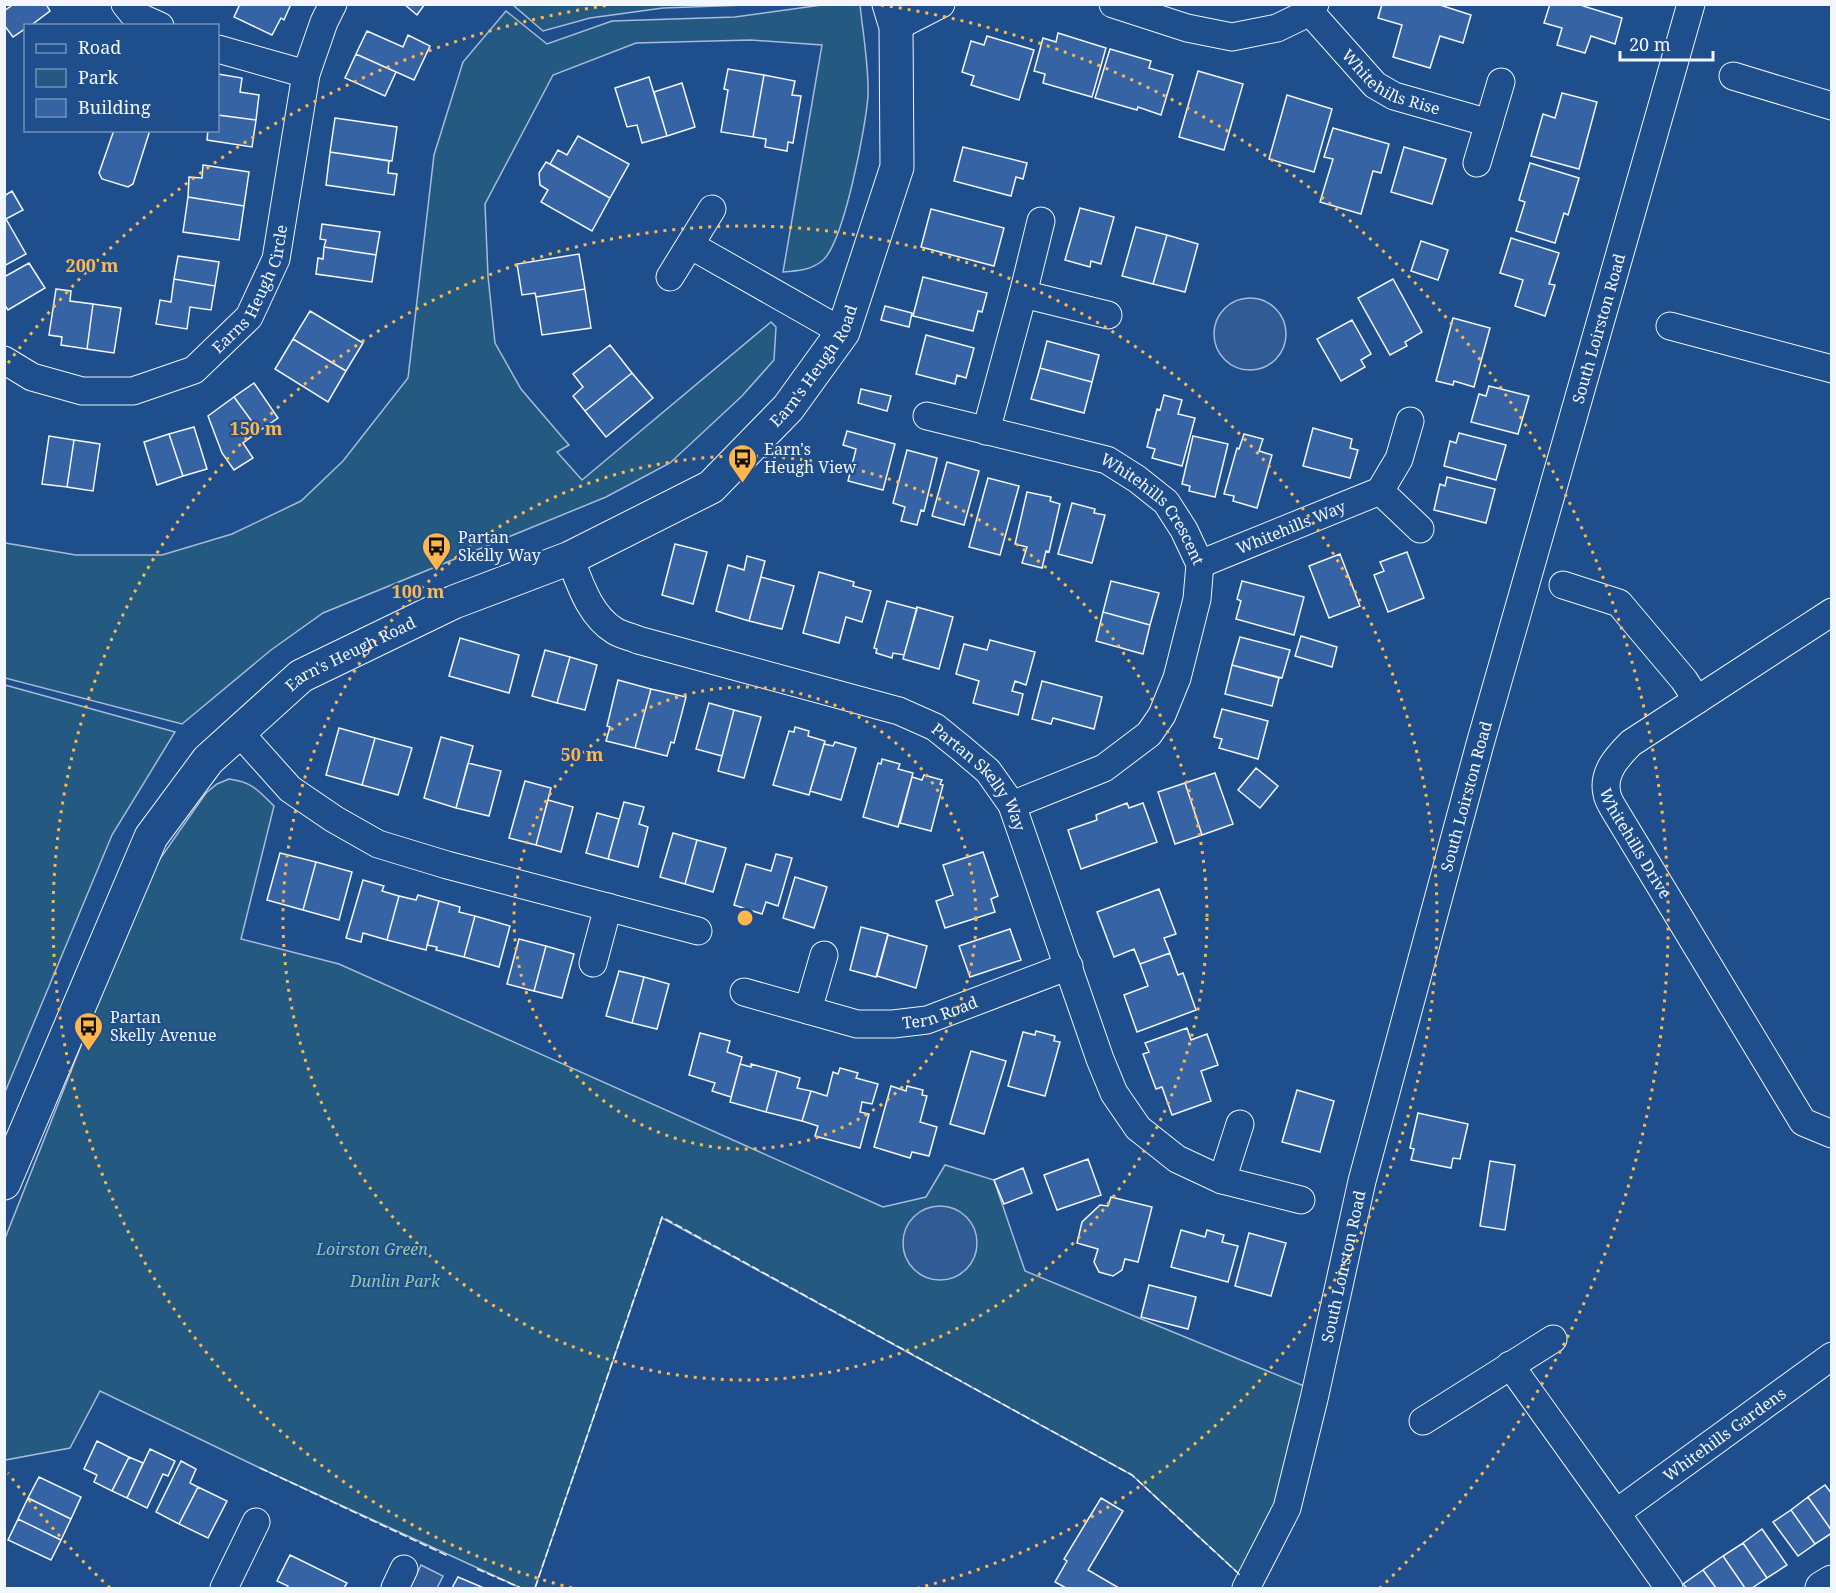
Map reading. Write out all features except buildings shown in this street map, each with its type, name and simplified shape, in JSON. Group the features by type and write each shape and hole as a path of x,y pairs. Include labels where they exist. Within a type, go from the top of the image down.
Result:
{"street":[{"path":"125,4 133,14 154,24"},
{"name":"Earns Heugh Circle","path":"4,360 32,377 82,391 133,391 194,370 249,317 276,259 306,74 324,22 333,4"},
{"path":"893,16 941,4"},
{"name":"Whitehills Rise","path":"1113,4 1187,28 1232,37 1271,30 1313,8 1376,85 1395,96 1489,123"},
{"name":"South Loirston Road","path":"1246,1588 1287,1508 1370,1152 1480,744 1691,4"},
{"name":"Earn's Heugh Road","path":"4,1183 151,837 208,760 302,676 454,602 570,558 711,487 788,408 843,332 897,167 893,16"},
{"path":"219,49 306,74"},
{"path":"1733,76 1832,106"},
{"path":"1477,163 1501,82"},
{"path":"670,277 712,209"},
{"path":"986,431 1041,221"},
{"path":"690,245 843,332"},
{"path":"1023,294 1108,315"},
{"path":"1670,326 1832,369"},
{"name":"Whitehills Crescent","path":"927,416 1107,460 1137,479 1166,502 1184,530 1200,564 1197,599 1177,678 1162,715 1149,734 1104,768 1012,805"},
{"path":"1410,421 1399,459 1380,491 1419,529"},
{"name":"Whitehills Way","path":"1200,564 1380,491"},
{"name":"Partan Skelly Way","path":"570,558 587,600 614,630 638,640 899,711 934,727 988,771 1012,805 1114,1093 1138,1128 1176,1159 1222,1180 1301,1200"},
{"path":"1563,585 1619,603 1684,680 1697,700"},
{"name":"Whitehills Drive","path":"1832,612 1631,743 1617,757 1607,774 1607,794 1618,816 1803,1122 1832,1134"},
{"path":"238,731 290,789 334,819 378,844 447,865 698,931"},
{"path":"593,963 609,908"},
{"path":"808,1010 824,955"},
{"name":"Tern Road","path":"744,992 857,1024 893,1024 927,1020 1069,966"},
{"path":"1222,1180 1240,1124"},
{"path":"1423,1421 1552,1339"},
{"name":"Whitehills Gardens","path":"1616,1513 1832,1356"},
{"path":"1510,1365 1669,1588"},
{"path":"224,1588 256,1522"},
{"path":"1822,1588 1832,1582"}],"green space":[{"path":"829,4 860,5 867,62 868,96 863,132 846,209 830,250 818,264 804,270 783,272 822,45 751,40 636,43 553,75 485,204 488,276 495,343 521,389 569,445 557,452 582,480 771,322 776,327 774,360 742,396 670,463 606,497 323,613 271,650 182,724 5,678 5,543 76,555 162,555 232,534 301,501 343,461 408,378 434,155 463,62 506,11 547,44 612,21 735,17"},
{"path":"513,5 746,5 663,8 590,18 543,31"},
{"path":"5,685 175,732 112,835 5,1092"},
{"name":"Loirston Green","path":"229,779 243,782 254,788 274,806 241,939 339,964 883,1207 926,1197 945,1165 994,1180 1025,1271 1316,1391 1249,1583 1132,1475 662,1218 535,1588 521,1588 260,1468 100,1391 70,1448 5,1460 4,1241 103,990 157,863 206,793 217,784"}],"shaded area":[{"path":"1250,298 1270,304 1280,314 1286,334 1280,354 1270,364 1250,370 1230,364 1220,354 1214,334 1220,314 1230,304"},
{"path":"933,1206 947,1206 961,1212 971,1222 977,1236 977,1250 971,1264 961,1274 947,1280 933,1280 919,1274 909,1264 903,1250 903,1236 909,1222 919,1212"},
{"path":"421,1565 443,1576 437,1588 410,1588"}],"fence":[{"path":"535,1588 662,1217 1132,1475 1241,1576"},
{"path":"260,1468 448,1556"},
{"path":"477,1569 521,1588"}],"place":[{"name":"Earn's Heugh View","path":"743,484"},
{"name":"Partan Skelly Way","path":"437,572"},
{"name":"Partan Skelly Avenue","path":"89,1052"}],"park label":[{"name":"Dunlin Park","path":"395,1281"}]}
